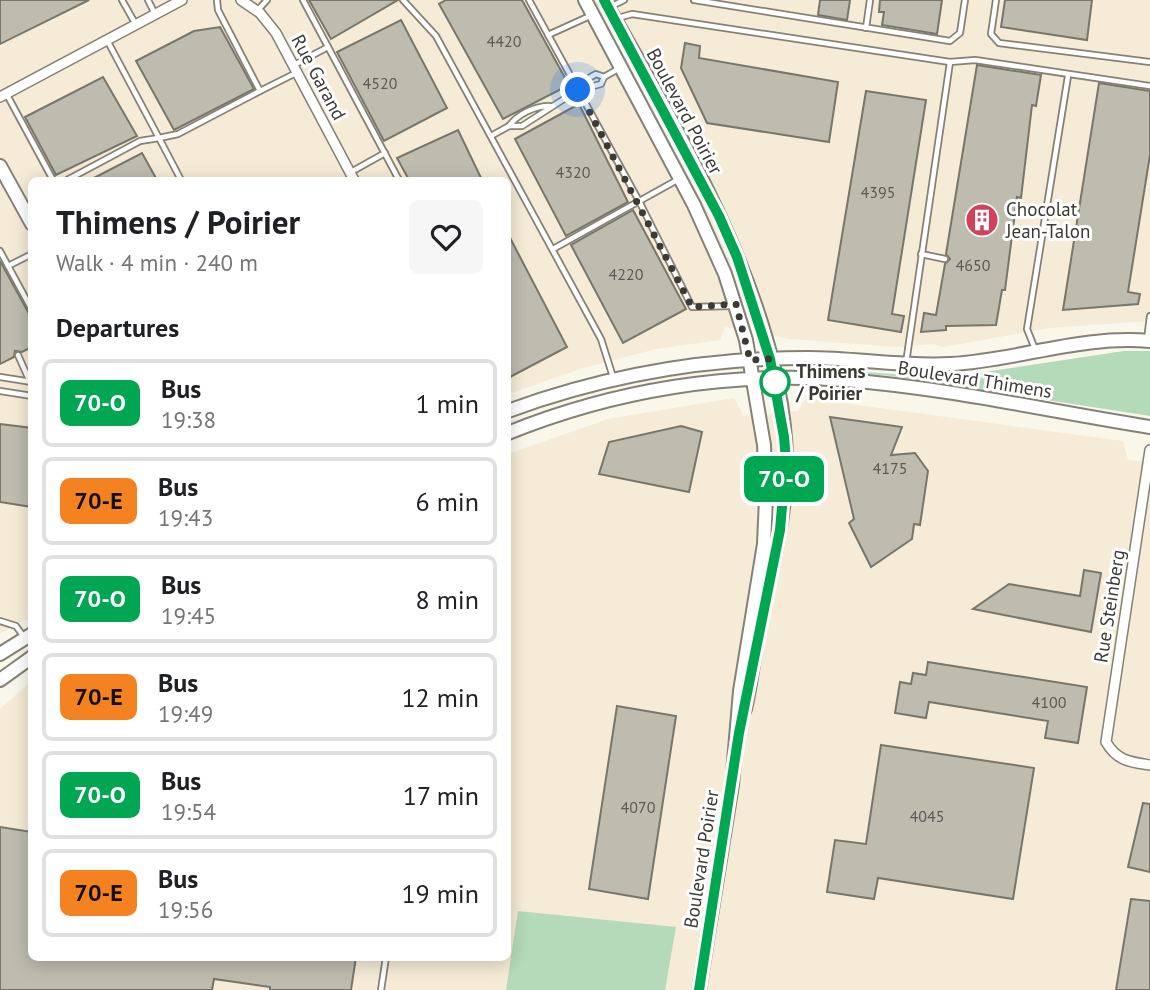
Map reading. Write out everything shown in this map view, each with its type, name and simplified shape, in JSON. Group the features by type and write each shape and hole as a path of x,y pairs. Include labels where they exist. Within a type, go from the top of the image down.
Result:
{"street":[{"path":"3,95 182,0"},
{"name":"Boulevard Poirier","path":"584,0 713,245 736,304 750,360 765,462 766,523 740,691 739,733"},
{"name":"Rue Garand","path":"246,1 276,33 352,176"},
{"name":"Boulevard Poirier","path":"609,9 724,227 751,294 775,379 785,450 782,506 739,733 699,990"},
{"path":"0,166 26,202"},
{"name":"Boulevard Thimens","path":"511,410 614,378 694,364 770,359 825,359 906,365 965,363 1084,342 1148,341"},
{"name":"Boulevard Thimens","path":"511,432 560,414 634,394 703,383 775,379 888,384 1150,427"},
{"name":"Rue Steinberg","path":"1150,450 1106,742 1112,752 1124,760 1150,765"},
{"path":"0,654 28,636"},
{"path":"0,680 28,660"}],"lane":[{"path":"122,0 135,24"},
{"path":"148,0 155,14"},
{"path":"217,0 218,10 260,91"},
{"path":"257,10 267,0"},
{"path":"303,0 397,177"},
{"path":"403,0 436,36 601,339 614,378"},
{"path":"529,0 639,201 692,307 736,304"},
{"path":"609,9 624,0"},
{"path":"694,0 953,40 960,33 965,0"},
{"path":"866,28 870,0"},
{"path":"996,0 991,34 999,43 1150,62"},
{"path":"609,9 950,62 975,60 1068,76 1150,86"},
{"path":"548,36 592,15"},
{"path":"107,40 179,177"},
{"path":"73,177 141,141 178,134 260,91 328,47"},
{"path":"906,365 950,62"},
{"path":"585,86 595,87 601,84 604,77 621,67"},
{"path":"491,136 509,127 522,126 543,115 550,106 585,86 589,78 596,74 604,77"},
{"path":"1035,350 1027,329 1068,76"},
{"path":"3,95 51,177"},
{"path":"509,127 516,118 540,106 550,106"},
{"path":"352,176 385,153"},
{"path":"552,249 680,178"},
{"path":"0,251 28,303"},
{"path":"921,254 945,259"},
{"path":"8,266 28,256"},
{"path":"1148,341 1150,316"},
{"path":"18,355 28,376"},
{"path":"0,377 28,382"},
{"path":"0,391 28,395"},
{"path":"0,621 16,626 28,636"},
{"path":"381,990 385,961"}],"shaded area":[{"path":"0,0 1150,0 1150,321 1049,328 944,347 933,344 898,347 790,339 725,327 720,340 656,349 583,368 511,393 511,177 28,177 28,619 0,633"},
{"path":"734,398 744,416 798,411 806,398 1123,441 1128,460 1150,462 1150,990 0,990 0,709 28,684 28,961 511,961 511,453 608,419"}],"green space":[{"path":"1124,351 1150,351 1150,416 892,376 792,367 922,376 971,374"},
{"path":"518,911 676,927 665,990 506,990"}],"building":[{"path":"0,0 89,0 0,44"},
{"path":"309,0 398,0 331,39"},
{"path":"446,0 522,0 569,85 503,119 439,4"},
{"path":"820,0 850,0 847,20 818,15"},
{"path":"880,0 942,0 937,34 882,25 884,12 879,12"},
{"path":"1005,0 1092,0 1087,40 1001,27"},
{"path":"401,20 447,108 384,141 337,52"},
{"path":"220,27 254,89 174,130 136,61 194,31"},
{"path":"685,43 700,46 699,58 838,82 829,142 707,123 681,68"},
{"name":"Chocolat Jean-Talon","path":"977,65 1041,75 1036,106 1032,105 1021,198 1017,197 1005,290 1002,290 996,325 946,326 946,330 921,332 924,313 936,315 945,264 950,259 946,254"},
{"path":"103,77 137,136 56,175 25,117"},
{"path":"1099,83 1150,91 1150,155 1128,292 1140,294 1138,304 1063,310"},
{"path":"866,91 926,100 892,314 904,316 901,332 828,320"},
{"path":"579,104 628,202 566,236 515,139"},
{"path":"458,130 481,177 407,177 397,158"},
{"path":"142,153 155,177 96,177"},
{"path":"633,210 686,309 623,343 571,245"},
{"path":"511,240 567,347 511,376"},
{"path":"0,261 28,312 28,349 15,351 14,357 0,364"},
{"path":"830,417 902,427 891,455 915,453 928,471 920,525 914,524 912,539 871,567 849,523 854,519"},
{"path":"0,424 28,428 28,506 0,502"},
{"path":"681,426 702,432 689,492 599,474 609,442"},
{"path":"1084,570 1101,573 1091,632 973,609 1009,584 1080,596"},
{"path":"928,662 1087,687 1078,743 1045,738 1048,721 929,702 926,718 895,713 900,682 911,684 913,673 926,675"},
{"path":"617,706 676,716 648,899 589,889"},
{"path":"881,745 1034,768 1013,899 878,878 874,899 827,892 835,840 866,844"},
{"path":"1143,803 1150,804 1150,872 1128,867"},
{"path":"0,827 28,831 28,961 355,961 351,990 270,990 270,987 214,979 212,990 0,990"},
{"path":"1131,899 1150,901 1150,990 1116,990"}],"bus line":[{"name":"70-O","path":"604,0 719,216 746,278 770,359 783,424 786,461 780,530 739,733 699,990"}],"place":[{"name":"Chocolat Jean-Talon","path":"982,220"},
{"name":"Thimens / Poirier","path":"775,382"}],"route":[{"path":"578,90 639,201 692,307 720,308 736,304 750,360 770,359 775,382"}]}
